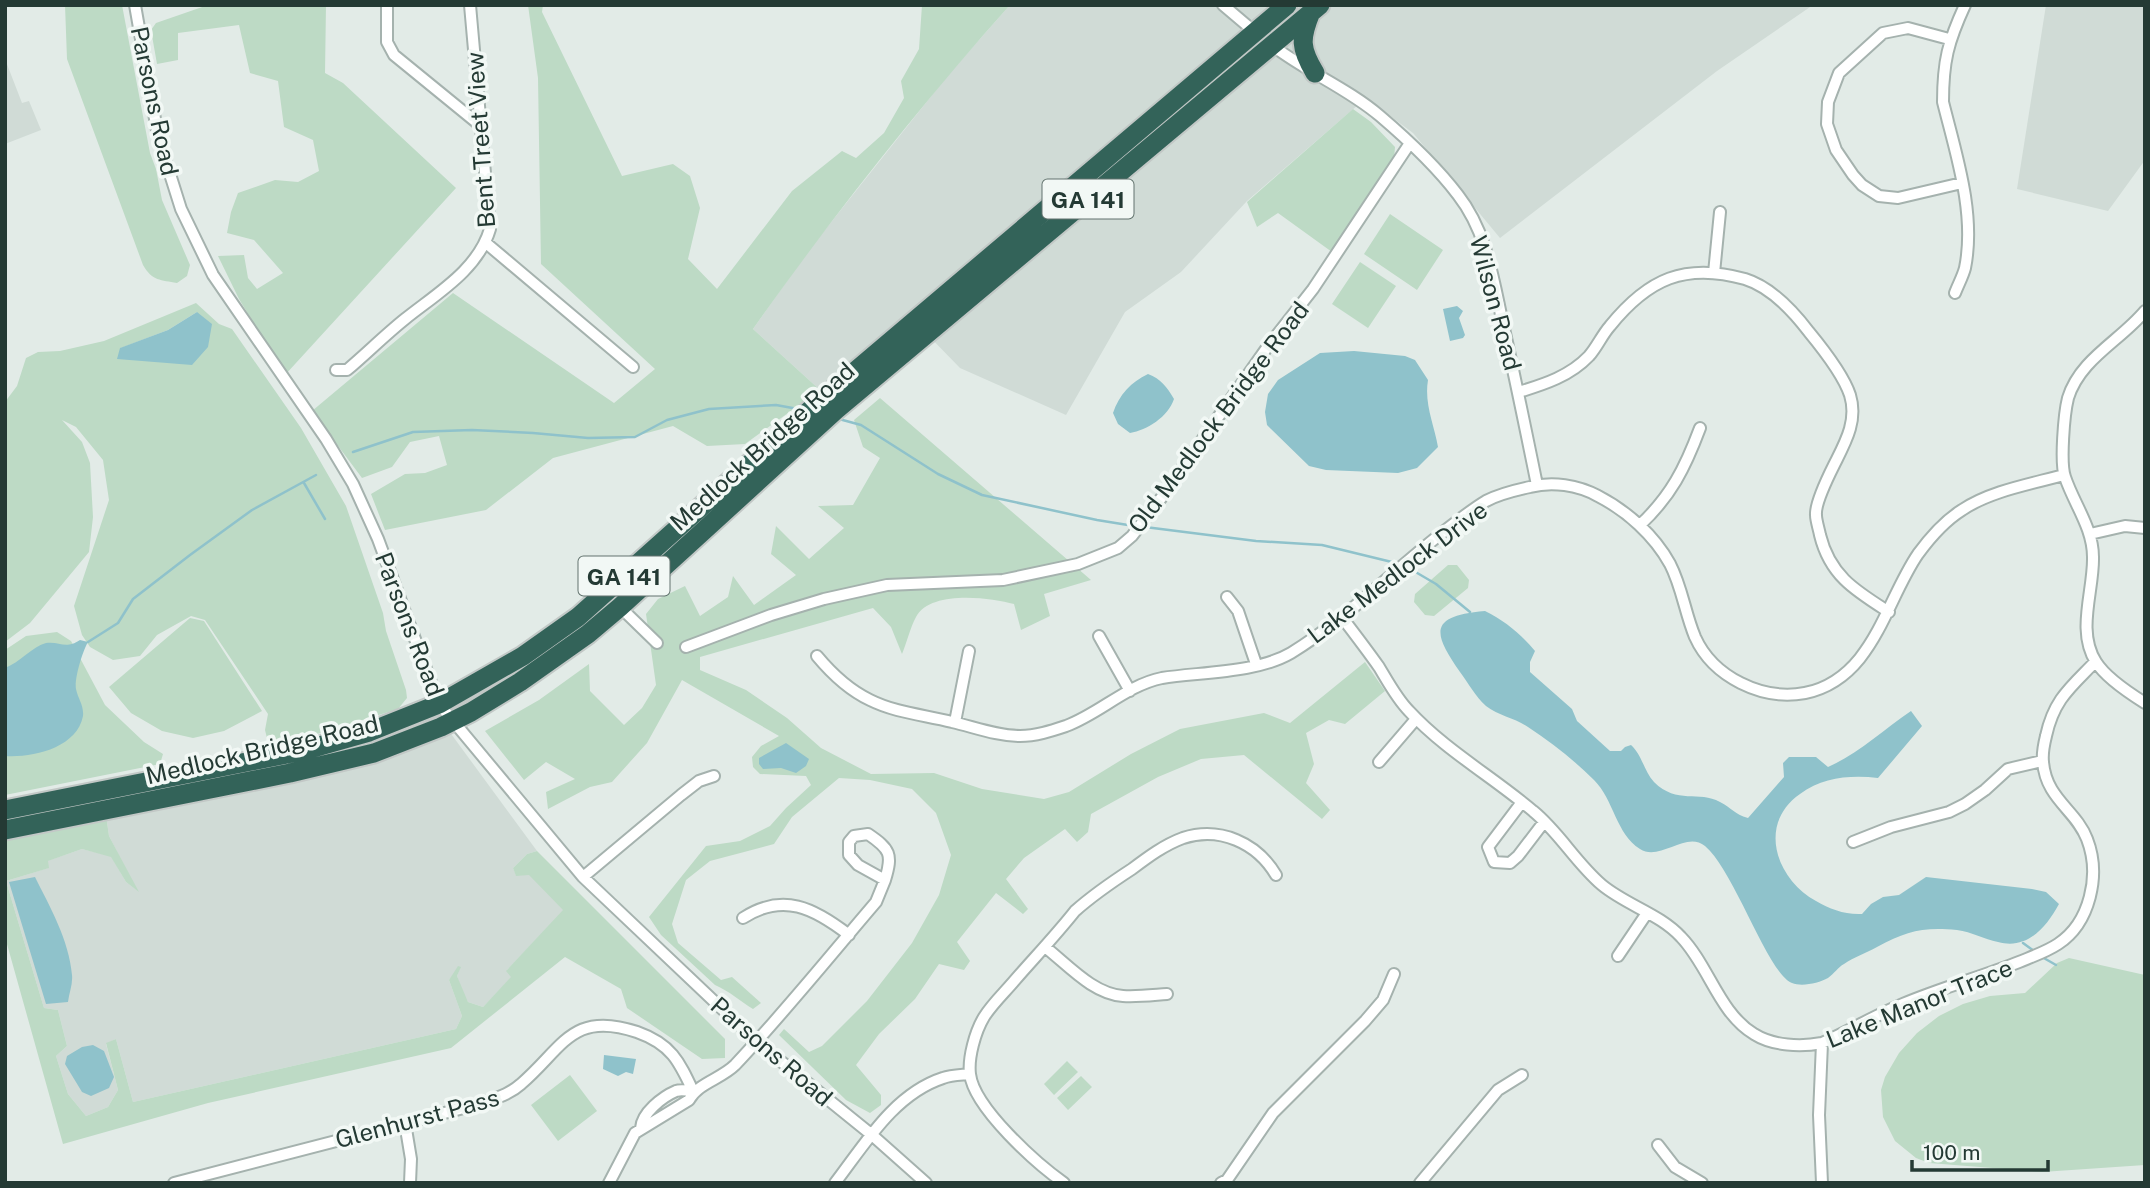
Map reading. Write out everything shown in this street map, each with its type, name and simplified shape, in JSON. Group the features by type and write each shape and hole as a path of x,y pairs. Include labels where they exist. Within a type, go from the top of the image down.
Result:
{"highway":[{"name":"Medlock Bridge Road","path":"5,810 302,751 369,732 439,704 523,656 578,617 820,401 1287,5"},
{"name":"Medlock Bridge Road","path":"5,830 301,771 374,753 454,722 520,682 589,634 836,410 1315,9"},
{"path":"1315,9 1303,33 1303,49 1315,73"}],"street":[{"name":"Parsons Road","path":"135,5 158,136 181,209 213,275 326,439 353,484 378,538 439,704 583,877 757,1042 872,1135 926,1183"},
{"path":"387,5 387,42 394,55 481,125"},
{"name":"Bent Treet View","path":"336,370 347,370 405,319 450,286 486,243 490,229 470,5"},
{"path":"1223,5 1271,45 1357,99 1409,143"},
{"path":"1955,293 1965,270 1969,242 1962,183 1943,102 1944,60 1949,39 1965,5"},
{"path":"1949,39 1908,28 1883,33 1839,73 1828,102 1827,124 1836,150 1853,175 1862,185 1879,196 1899,198 1962,183"},
{"name":"Wilson Road","path":"1409,143 1459,195 1477,226 1490,262 1537,485"},
{"name":"Old Medlock Bridge Road","path":"687,647 771,615 824,599 887,585 1003,580 1078,564 1118,548 1132,536 1162,497 1266,349 1313,289 1409,143"},
{"path":"1714,273 1720,212"},
{"path":"486,243 633,367"},
{"path":"1519,392 1564,376 1589,356 1633,298 1658,282 1680,274 1714,273 1753,281 1765,288 1796,316 1828,355 1850,395 1852,417 1849,438 1832,468 1815,513 1824,552 1842,579 1889,612"},
{"path":"2143,317 2091,360 2075,382 2068,397 2064,418 2064,475 2090,534 2093,558 2086,628 2095,662 2111,678 2145,703"},
{"path":"1640,526 1665,500 1679,479 1700,428"},
{"name":"Lake Medlock Drive","path":"817,656 834,677 867,699 890,708 1020,736 1045,733 1070,725 1130,691 1160,679 1272,662 1290,653 1341,616 1401,564 1488,500 1537,485 1573,486 1590,491 1608,501 1640,526 1661,549 1680,587 1698,642 1716,665 1752,689 1804,693 1838,678 1872,643 1918,555 1945,524 1962,510 1991,497 2064,475"},
{"path":"2090,534 2125,526 2145,528"},
{"path":"1227,597 1238,611 1256,664"},
{"path":"620,607 657,643"},
{"name":"Lake Manor Trace","path":"1341,616 1368,650 1406,709 1416,719 1522,802 1602,885 1666,924 1680,936 1734,1016 1755,1035 1790,1044 1822,1044 1903,1004 2037,954 2058,944 2077,926 2089,902 2094,878 2091,853 2087,837 2049,787 2042,761"},
{"path":"1099,636 1130,691"},
{"path":"955,722 969,651"},
{"path":"1853,842 1891,827 1949,812 1975,797 2008,769 2042,761 2056,705 2095,662"},
{"path":"1379,762 1416,719"},
{"path":"583,877 699,781 714,776"},
{"path":"1522,802 1488,846 1494,862 1510,863 1544,822"},
{"path":"609,1183 635,1133 689,1100 693,1091 732,1068 876,902 886,880 891,861 886,846 868,834 854,836 849,842 849,855 858,865 886,880"},
{"path":"1064,1183 1041,1166 992,1115 976,1090 970,1074 973,1045 984,1017 1075,911 1092,895 1164,846 1185,838 1212,835 1239,841 1261,854 1276,875"},
{"path":"743,918 775,904 789,905 811,910 827,918 849,935"},
{"path":"1618,957 1647,914"},
{"path":"1045,947 1107,993 1122,996 1167,993"},
{"path":"1225,1182 1273,1113 1383,1000 1394,974"},
{"name":"Glenhurst Pass","path":"174,1183 483,1103 507,1094 520,1085 569,1036 600,1025 614,1024 644,1035 673,1053 693,1091"},
{"path":"1822,1044 1819,1115 1822,1183"},
{"path":"835,1183 899,1103 927,1084 946,1076 970,1074"},
{"path":"1420,1183 1498,1090 1522,1075"},
{"path":"405,1122 411,1159 410,1183"},
{"path":"1658,1145 1675,1167 1702,1183"}],"shaded area":[{"path":"1010,5 1813,5 1717,71 1500,238 1413,133 1366,98 1247,201 1181,272 1125,312 1066,415 960,368 923,330 820,390 753,329 809,250 948,75"},
{"path":"2046,5 2145,5 2145,160 2108,211 2017,189"},
{"path":"5,59 22,103 29,101 41,130 5,144"},
{"path":"435,712 537,851 527,854 513,868 516,875 529,874 564,910 507,970 512,977 483,1007 468,1002 457,976 460,968 449,980 462,1016 456,1029 133,1102 116,1039 106,1044 118,1090 108,1107 86,1116 68,1094 56,1056 67,1046 58,1010 44,1008 6,881 48,868 47,861 82,849 111,856 126,882 137,890 109,836 103,794"}],"green space":[{"path":"65,5 122,5 150,153 162,200 190,265 187,276 177,283 153,277 143,265 67,59"},
{"path":"208,5 326,5 325,73 343,83 456,188 285,375 239,299 218,256 244,255 248,278 257,289 283,273 254,240 227,233 231,212 238,193 275,180 298,182 319,171 313,140 284,127 278,81 250,73 239,25 178,33 178,60 157,64 151,30 156,23"},
{"path":"528,5 543,5 542,12 622,176 673,164 690,176 700,208 688,259 717,289 792,191 842,151 856,158 884,133 904,98 901,81 919,49 922,5 1010,5 877,163 753,329 820,390 745,444 707,446 673,426 553,458 486,510 385,530 371,494 405,474 425,473 447,465 439,436 410,442 392,467 362,478 312,411 453,293 614,403 655,369 541,264 538,78"},
{"path":"1353,109 1371,122 1395,147 1394,160 1332,252 1278,213 1257,227 1247,202"},
{"path":"1390,214 1443,250 1417,290 1364,254"},
{"path":"1360,262 1396,286 1368,328 1332,304"},
{"path":"196,303 219,324 232,329 301,428 346,506 406,690 407,698 398,709 298,740 269,746 265,730 268,714 205,620 191,616 157,635 140,656 113,660 90,647 82,635 74,606 109,500 103,460 76,427 62,420 82,442 90,463 93,517 89,552 30,623 5,642 5,402 17,386 26,358 38,352 60,351 104,341","holes":["197,312 192,364 121,348 168,330"]},
{"path":"880,398 1091,580 1044,594 1050,616 1021,630 1014,604 976,598 947,599 934,603 923,608 916,617 902,654 891,627 873,608 700,657 700,670 746,690 787,718 821,748 871,774 934,773 982,789 1044,799 1069,792 1131,754 1180,729 1264,713 1290,723 1365,662 1385,691 1345,724 1329,720 1306,733 1314,764 1306,783 1330,810 1322,819 1244,755 1201,759 1158,777 1091,814 1088,832 1077,842 1065,829 1024,858 1006,879 1028,909 1023,914 996,893 957,942 970,961 964,970 939,964 915,999 879,1034 856,1065 881,1095 881,1105 870,1113 846,1100 779,1035 784,1029 809,1052 822,1046 867,1001 912,943 939,895 951,855 936,813 912,789 870,780 839,778 792,817 774,844 710,861 686,880 672,924 678,943 721,980 732,977 761,1003 753,1009 715,985 661,935 649,917 706,846 740,841 770,826 811,785 806,776 760,774 753,767 752,757 761,746 779,736 682,680 647,743 612,782 590,787 548,809 546,792 575,779 546,762 524,780 485,731 539,700 589,664 590,691 624,725 642,708 656,685 646,614 658,599 685,586 700,616 728,597 733,576 754,605 796,575 771,554 776,526 809,559 844,528 818,506 853,505 880,458 863,447 854,420"},
{"path":"1448,565 1457,565 1469,580 1468,588 1434,616 1425,615 1414,602 1415,594"},
{"path":"190,618 204,621 262,711 224,731 193,738 162,731 131,713 109,687"},
{"path":"57,632 71,641 105,705 144,742 163,754 160,764 5,795 5,650 26,636"},
{"path":"103,794 109,836 139,892 126,882 111,857 82,849 48,861 49,868 6,881 44,1008 58,1010 67,1046 56,1056 68,1094 86,1116 108,1107 118,1090 106,1043 116,1039 133,1102 456,1029 462,1016 449,980 458,966 461,967 457,976 468,1002 483,1007 511,977 506,971 563,910 529,875 516,876 513,868 527,854 537,851 725,1039 725,1058 702,1059 627,1008 621,989 565,957 451,1048 208,1103 63,1144 5,937 5,816"},
{"path":"2069,958 2145,975 2145,1165 2042,1172 1929,1163 1916,1158 1895,1141 1883,1117 1881,1090 1899,1053 1917,1033 1939,1016 1963,1004 1990,996 2025,993 2057,963"},
{"path":"1067,1061 1078,1072 1054,1095 1044,1084"},
{"path":"570,1075 597,1111 558,1141 531,1105"},
{"path":"1081,1076 1092,1087 1068,1110 1057,1098"}],"water":[{"path":"1457,306 1463,311 1459,318 1465,335 1450,341 1443,309"},
{"path":"197,312 212,324 208,347 192,365 117,359 120,348 168,330"},
{"path":"1354,351 1405,356 1415,360 1428,380 1428,406 1438,447 1417,468 1398,473 1326,470 1309,466 1267,425 1265,412 1268,394 1278,380 1320,353"},
{"path":"1148,374 1157,378 1174,399 1156,422 1130,433 1118,424 1113,413 1126,390"},
{"path":"1485,611 1506,624 1530,645 1535,651 1530,662 1530,672 1572,709 1577,721 1610,751 1621,751 1631,745 1651,778 1663,789 1679,795 1712,799 1748,818 1784,777 1783,763 1789,757 1816,757 1828,767 1860,749 1911,711 1922,726 1878,778 1848,777 1818,784 1800,794 1787,806 1779,820 1777,850 1782,865 1802,891 1821,904 1844,912 1862,914 1871,904 1883,897 1899,895 1926,877 2032,889 2046,892 2059,904 2042,929 2018,943 1998,942 1957,930 1915,931 1852,959 1824,980 1805,984 1792,983 1772,961 1727,876 1705,846 1690,842 1656,852 1640,849 1625,835 1601,788 1587,773 1537,733 1486,706 1479,698 1444,646 1441,628 1454,617"},
{"path":"80,640 88,642 76,679 83,712 79,727 72,736 52,749 28,755 5,756 5,668 46,643 70,644"},
{"path":"786,743 809,759 806,766 796,773 781,768 763,769 759,758"},
{"path":"35,877 67,949 72,978 68,1002 46,1004 9,882"},
{"path":"93,1045 104,1051 114,1077 109,1088 91,1096 82,1092 65,1064 67,1056 82,1047"},
{"path":"604,1055 636,1059 633,1074 626,1072 618,1076 603,1069"}],"waterway":[{"path":"353,452 413,432 472,430 588,438 635,437 667,420 709,409 776,405 798,409"},
{"path":"839,419 861,425 938,474 982,495 1134,526"},
{"path":"88,642 118,623 133,599 190,555 252,510 316,475"},
{"path":"304,483 325,519"},
{"path":"1145,527 1256,541 1322,545 1400,564"},
{"path":"1407,567 1436,584 1470,612"},
{"path":"2023,943 2034,951"},
{"path":"2042,957 2056,965"}]}
